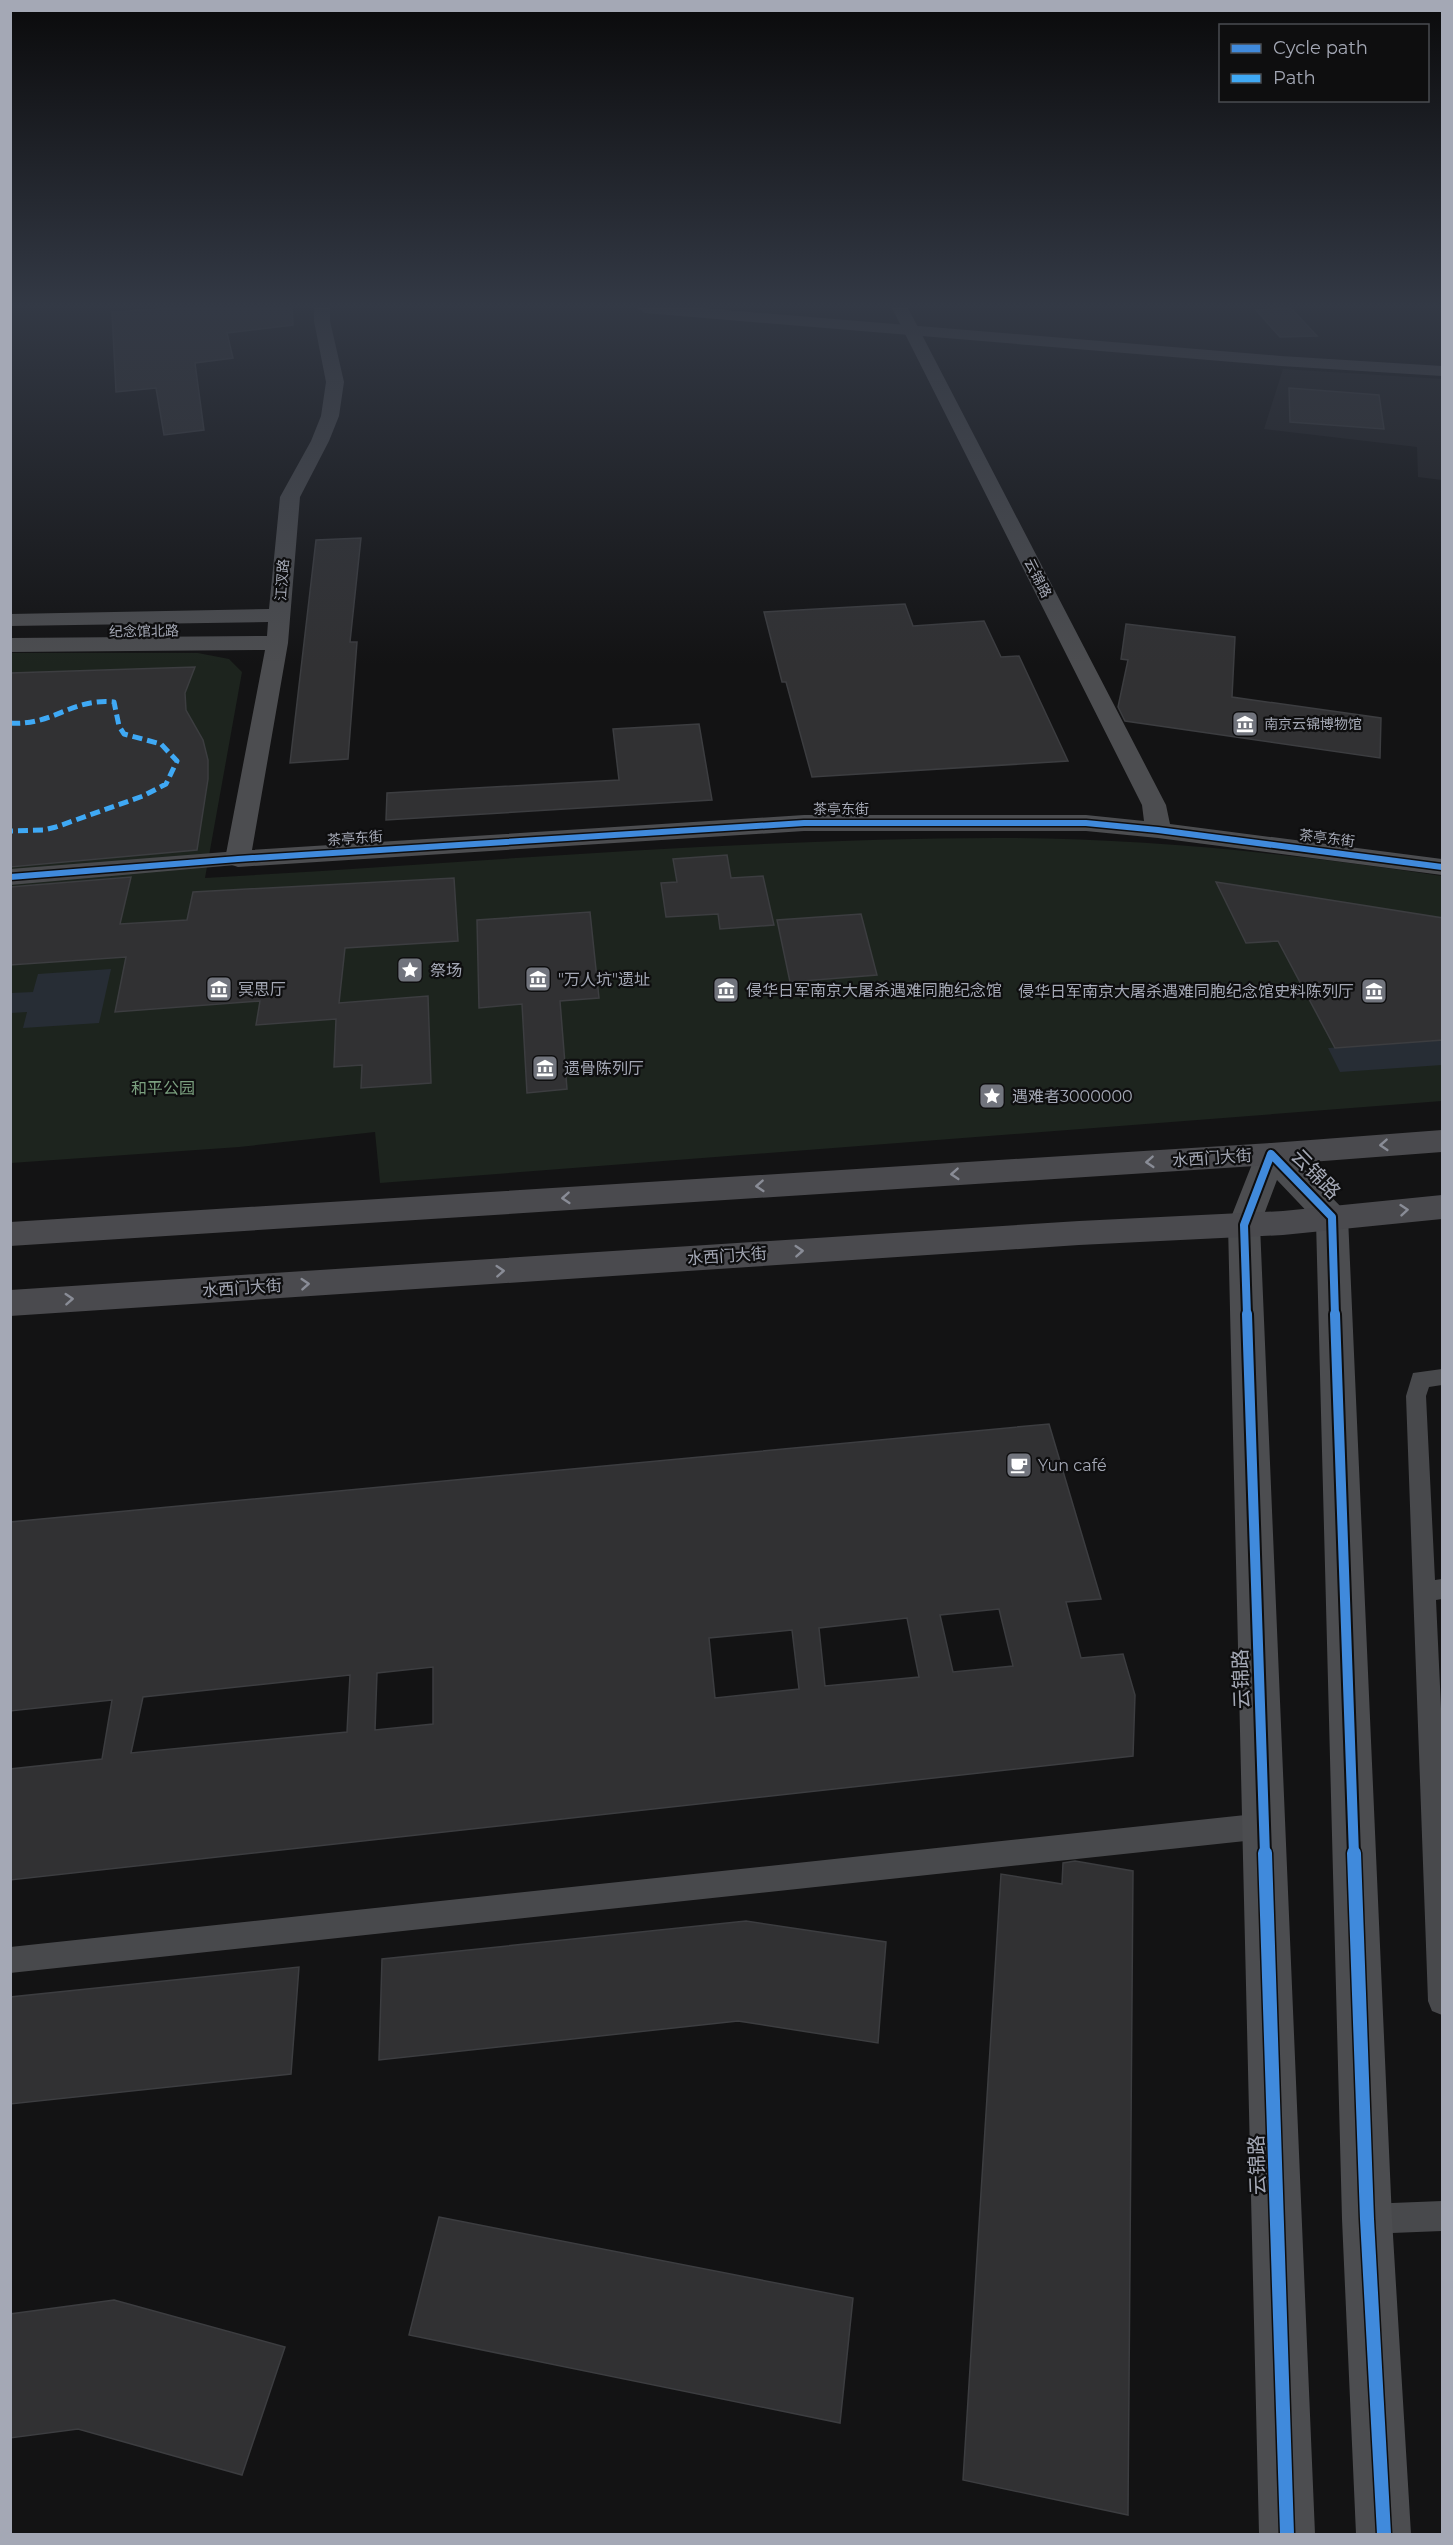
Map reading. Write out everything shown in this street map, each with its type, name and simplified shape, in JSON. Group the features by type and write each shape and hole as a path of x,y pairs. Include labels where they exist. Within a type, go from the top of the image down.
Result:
{"main road":[{"name":"水西门大街","path":"10,1233 1271,1154 1443,1141"},
{"name":"水西门大街","path":"10,1303 1056,1234 1283,1223 1443,1207"}],"street":[{"name":"江汊路","path":"238,859 278,629 290,497 326,427"},
{"name":"云锦路","path":"962,427 1154,805 1158,830"},
{"path":"10,620 278,629"},
{"path":"10,645 278,629"},
{"name":"纪念馆北路","path":"10,633 278,629"},
{"name":"茶亭东街","path":"238,859 804,823 1086,823 1158,830 1443,867"},
{"path":"10,877 238,859"},
{"name":"云锦路","path":"1287,2535 1244,1225 1271,1154 1332,1217 1367,2219 1384,2535"}],"lane":[{"path":"1443,1377 1420,1379 1416,1396 1434,1590 1443,2001"},
{"path":"10,1960 1264,1826"},
{"path":"1367,2219 1443,2217"}],"shaded area":[{"path":"1265,427 1442,427 1442,480 1418,477 1417,447 1264,429"},
{"path":"111,969 99,1023 23,1028 27,1012 11,1013 11,993 33,992 38,974"},
{"path":"1442,1040 1442,1065 1340,1072 1328,1048"}],"green space":[{"name":"侵华日军南京大屠杀遇难同胞纪念馆","path":"11,653 198,653 229,659 242,672 205,878 699,847 897,839 996,838 1164,844 1276,854 1442,876 1442,1101 380,1183 375,1132 239,1147 11,1163"}],"building":[{"path":"163,427 204,427 204,430 164,435"},
{"path":"1354,427 1384,427 1384,429"},
{"path":"361,538 350,642 357,642 348,759 290,763 316,540"},
{"path":"905,604 913,626 984,621 1001,657 1019,656 1068,761 812,777 786,682 782,682 764,612"},
{"path":"1126,624 1235,637 1232,697 1381,718 1380,758 1125,721 1118,707 1128,660 1121,659"},
{"path":"195,667 185,693 186,710 203,740 208,760 208,779 197,850 10,867 10,673"},
{"path":"699,724 712,800 386,820 387,793 619,780 613,729"},
{"path":"727,855 731,878 763,876 774,925 720,929 718,914 666,917 661,883 677,882 673,859"},
{"path":"131,877 120,924 187,920 193,892 454,878 458,941 345,948 339,1003 428,996 431,1083 361,1088 362,1065 334,1067 336,1019 256,1025 260,1001 115,1012 126,957 10,965 10,887"},
{"name":"侵华日军南京大屠杀遇难同胞纪念馆史料陈列厅","path":"1216,882 1443,918 1443,1040 1335,1048 1278,941 1246,943"},
{"path":"590,912 599,998 560,1001 567,1089 527,1093 522,1004 479,1008 477,920"},
{"path":"861,914 877,975 790,982 777,920"},
{"path":"1049,1424 1101,1599 1066,1602 1081,1658 1123,1654 1135,1695 1133,1756 10,1880 10,1769 102,1759 112,1700 10,1711 10,1522","holes":["999,1609 1013,1666 953,1672 940,1615","907,1618 919,1677 825,1686 819,1628","792,1630 799,1689 715,1698 709,1638","433,1667 433,1724 375,1730 377,1673","350,1675 347,1732 131,1753 143,1697"]},
{"path":"1075,1861 1133,1871 1128,2515 963,2480 1001,1874 1062,1884 1063,1863"},
{"path":"746,1921 886,1942 878,2043 738,2021 379,2060 382,1959"},
{"path":"299,1967 291,2074 10,2104 10,1997"},
{"path":"439,2217 853,2298 840,2423 409,2335"},
{"path":"114,2300 285,2347 242,2475 78,2429 10,2438 10,2314"}],"marked path":[{"path":"10,723 40,722 88,702 114,702 119,726 124,734 161,744 177,761 166,784 143,796 56,827 44,830 10,831"}],"cycle path":[{"path":"10,877 238,859 804,823 1086,823 1158,830 1442,867"},
{"path":"1287,2534 1244,1225 1271,1154 1332,1217 1367,2219 1384,2534"}],"place":[{"name":"南京云锦博物馆","path":"1245,724"},
{"name":"祭场","path":"410,970"},
{"name":"\"万人坑\"遗址","path":"538,979"},
{"name":"冥思厅","path":"219,989"},
{"name":"侵华日军南京大屠杀遇难同胞纪念馆","path":"726,990"},
{"name":"侵华日军南京大屠杀遇难同胞纪念馆史料陈列厅","path":"1374,991"},
{"name":"遗骨陈列厅","path":"545,1068"},
{"name":"遇难者3000000","path":"992,1096"},
{"name":"Yun café","path":"1019,1465"}],"park label":[{"name":"和平公园","path":"163,1088"}]}
